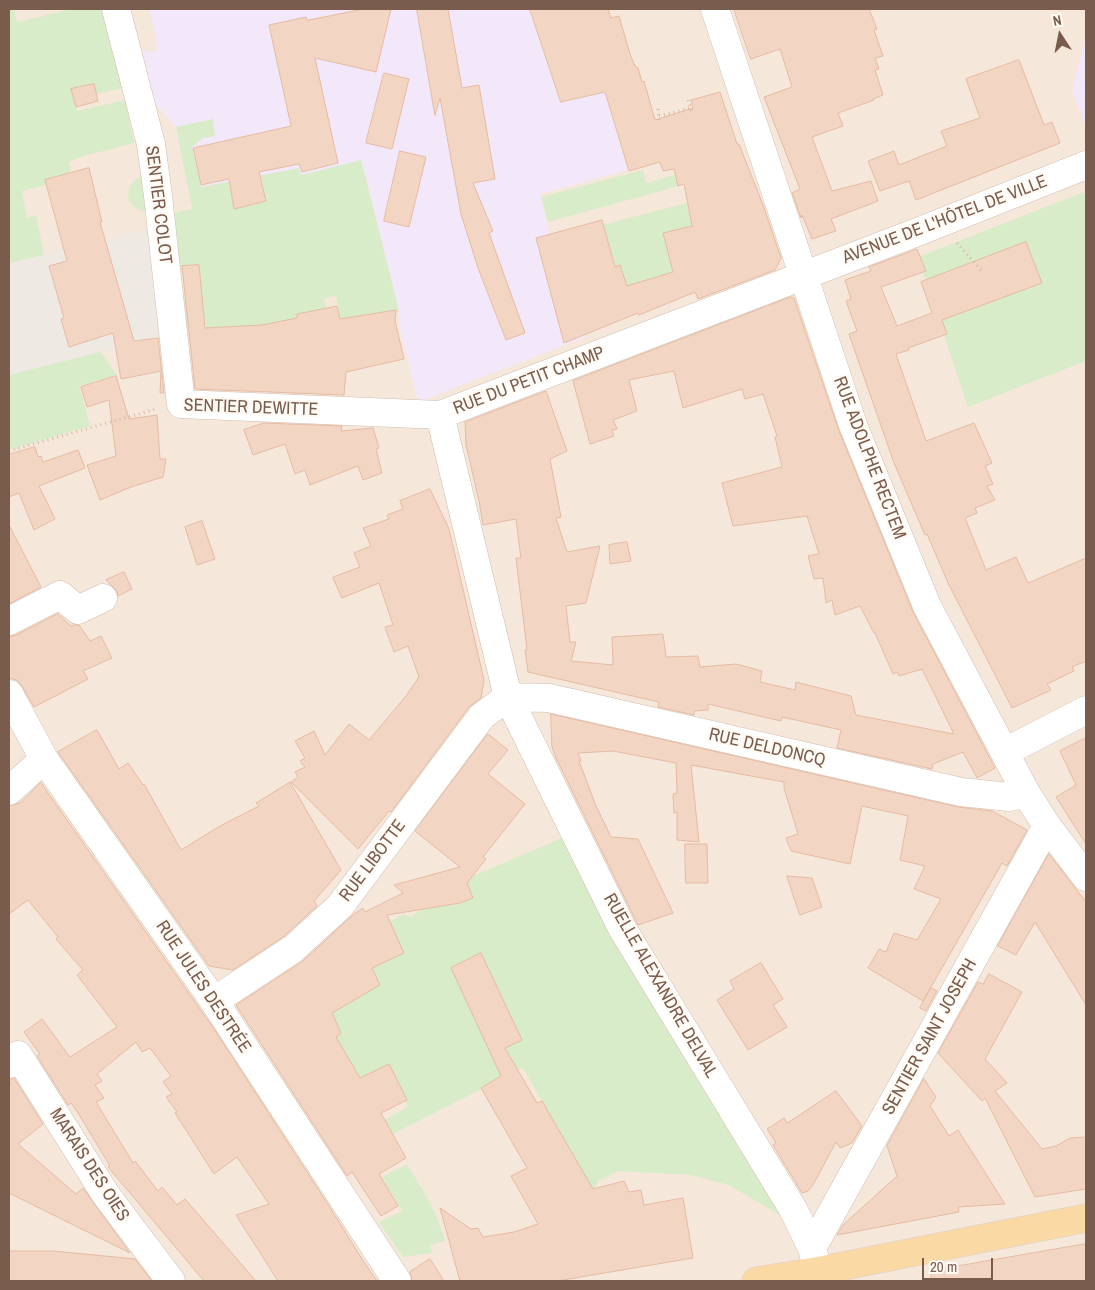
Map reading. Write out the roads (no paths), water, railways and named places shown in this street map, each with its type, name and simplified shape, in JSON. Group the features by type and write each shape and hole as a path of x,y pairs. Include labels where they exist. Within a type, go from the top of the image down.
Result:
{"main road":[{"path":"756,1281 815,1260 1086,1218"}],"street":[{"name":"SENTIER COLOT","path":"116,9 151,144 181,404"},
{"name":"RUE ADOLPHE RECTEM","path":"715,9 853,425 927,606 1026,793 1047,826 1086,877"},
{"name":"AVENUE DE L'HÔTEL DE VILLE","path":"804,276 1086,165"},
{"name":"RUE DU PETIT CHAMP","path":"508,697 440,415 552,361 804,276"},
{"name":"SENTIER DEWITTE","path":"181,404 440,415"},
{"path":"9,621 60,595 78,610 103,598"},
{"name":"RUE JULES DESTRÉE","path":"9,694 44,759 214,1001 396,1281"},
{"name":"RUE DELDONCQ","path":"508,697 549,698 961,792 1009,797 1026,793"},
{"name":"RUE LIBOTTE","path":"214,1001 293,949 340,906 482,716 508,697"},
{"name":"RUELLE ALEXANDRE DELVAL","path":"508,697 622,928 793,1209 815,1260"},
{"path":"1005,752 1086,710"},
{"path":"9,791 44,759"},
{"name":"SENTIER SAINT JOSEPH","path":"815,1260 1047,826"},
{"name":"MARAIS DES OIES","path":"12,1054 106,1195 170,1281"}]}
